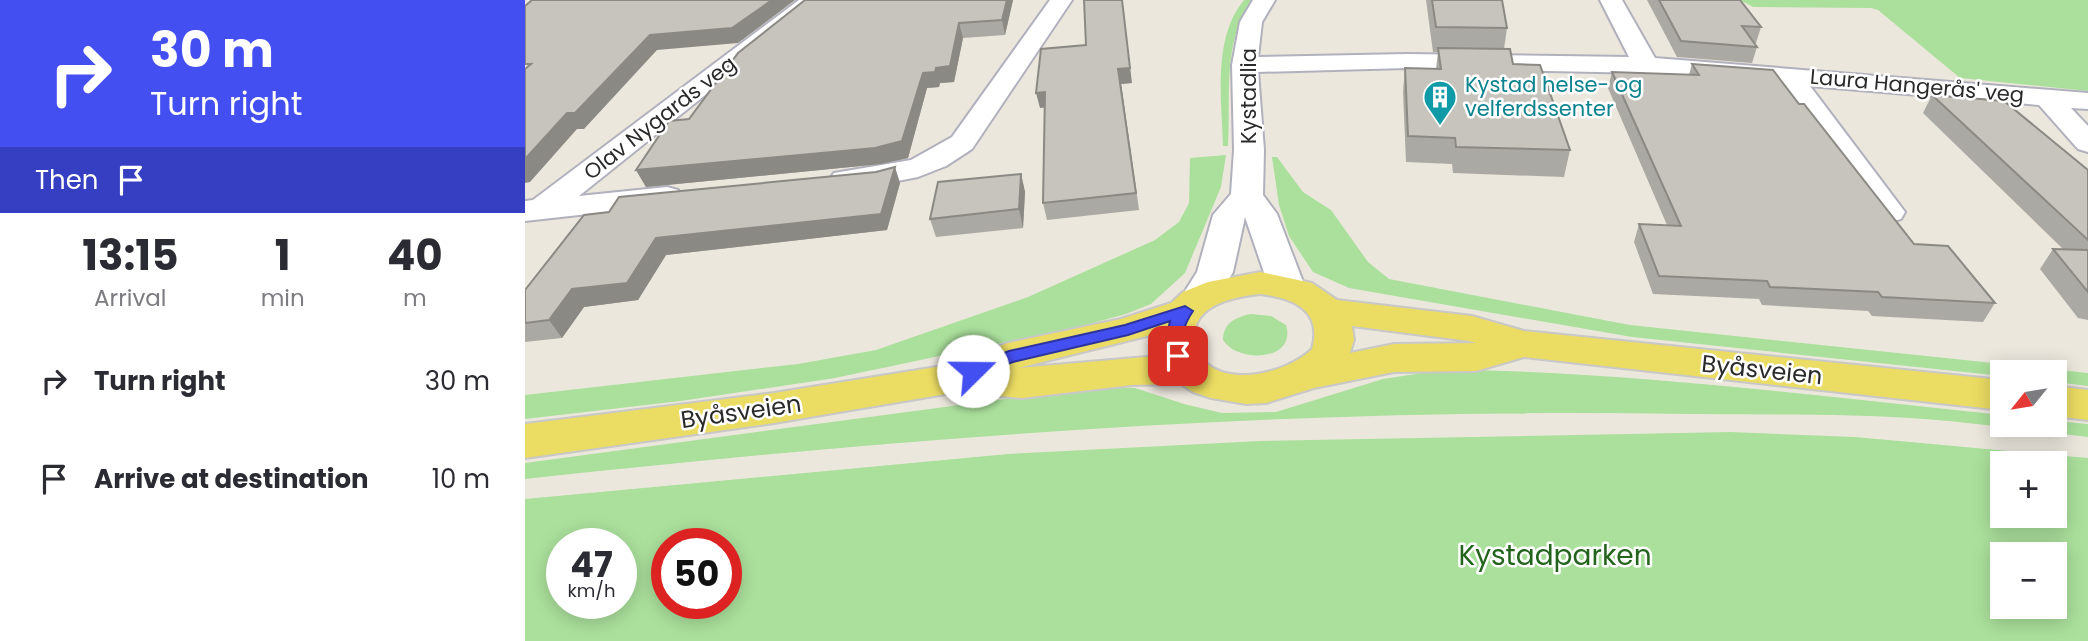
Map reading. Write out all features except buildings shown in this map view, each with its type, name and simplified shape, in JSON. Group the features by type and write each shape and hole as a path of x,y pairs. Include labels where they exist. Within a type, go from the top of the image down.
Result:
{"main road":[{"path":"1260,283 1287,287 1311,296 1328,312 1336,330 1334,346 1324,362 1308,375 1285,385 1246,389 1209,382 1190,370 1178,356 1174,340 1176,325 1192,305 1238,285 1260,283"},
{"name":"Byåsveien","path":"525,441 774,408 955,378 1009,357 1128,330 1192,305"},
{"name":"Byåsveien","path":"1328,312 1472,329 1523,344 1990,394"},
{"name":"Byåsveien","path":"1308,375 1394,358 1476,357 1523,344"},
{"name":"Byåsveien","path":"955,378 1023,383 1132,371 1190,370"},
{"path":"2067,402 2088,405"}],"street":[{"name":"Olav Nygards veg","path":"533,211 813,0"},
{"path":"814,183 882,176 909,170 935,162 951,152 962,143 1061,0"},
{"name":"Kystadlia","path":"1247,196 1249,150 1245,65 1251,22 1264,0"},
{"path":"1611,0 1646,65"},
{"name":"Laura Hangerås' veg","path":"1245,65 1407,61 1646,65 2088,101"},
{"name":"Laura Hangerås' veg","path":"1788,75 1888,212"},
{"name":"Laura Hangerås' veg","path":"2047,98 2088,143"},
{"name":"Olav Nygards veg","path":"533,211 691,195"},
{"path":"1192,305 1215,272 1229,215 1247,196 1261,214 1287,287"}],"green space":[{"path":"1244,0 1251,0 1242,17 1232,53 1228,146 1223,146 1223,51 1234,15"},
{"path":"1740,0 2088,0 2088,91 1960,78 1878,10 1871,8 1753,7"},
{"path":"1226,155 1221,187 1185,273 1151,304 1126,314 1082,326 835,378 681,401 525,419 525,395 798,364 876,350 1028,297 1155,240 1179,222 1189,203 1190,158"},
{"path":"1272,157 1277,157 1303,192 1331,210 1368,262 1389,279 1630,325 1990,363 1990,375 1632,337 1349,288 1313,272 1289,236 1279,205"},
{"path":"1251,314 1271,316 1286,325 1287,337 1283,346 1264,355 1241,353 1230,348 1223,340 1225,329 1236,319"},
{"path":"1470,370 1537,372 1670,381 1990,414 1990,426 1894,417 1806,415 1542,413 1251,420 960,438 525,479 525,463 1094,387 1135,388 1222,413 1276,412 1383,379"},
{"path":"2067,371 2088,373 2088,386 2067,383"},
{"path":"2067,422 2088,424 2088,437 2067,435"},
{"name":"Kystadparken","path":"1731,432 1855,437 2010,451 1990,451 1990,528 2067,528 2067,456 2088,458 2088,641 525,641 525,499 1008,454 1260,441"}],"place":[{"name":"Kystad helse- og velferdssenter","path":"1440,127"}],"route":[{"path":"973,371 1009,357 1128,330 1185,311 1176,325 1174,340 1178,356"}]}
